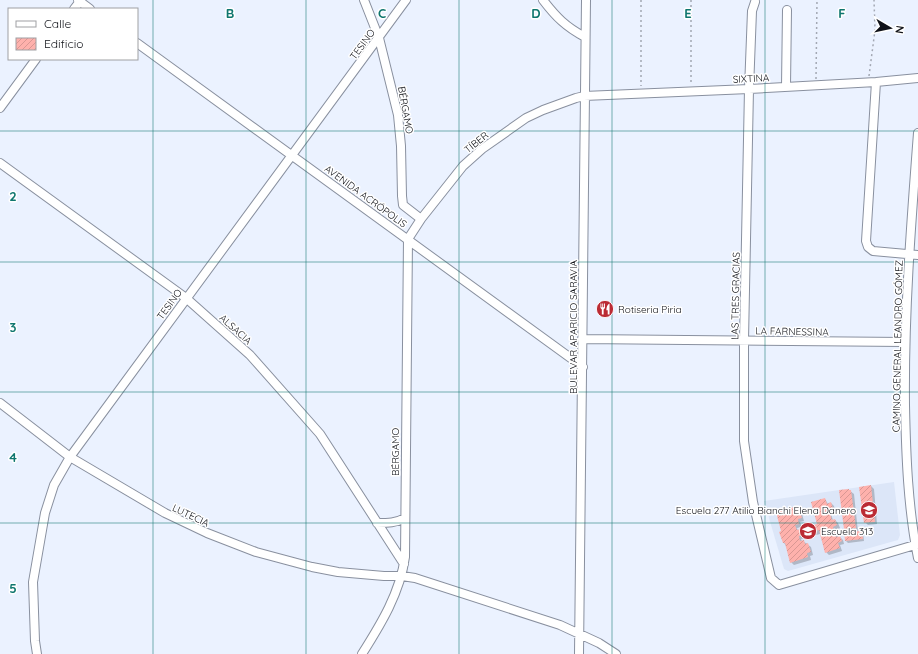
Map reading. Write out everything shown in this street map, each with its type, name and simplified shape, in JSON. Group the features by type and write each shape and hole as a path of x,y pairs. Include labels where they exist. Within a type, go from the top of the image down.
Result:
{"street":[{"name":"BÉRGAMO","path":"364,0 379,38 398,115 402,146 402,196 404,205 421,219"},
{"name":"TESINO","path":"37,654 35,641 33,582 45,513 54,485 70,456 406,0"},
{"path":"542,0 554,15 570,29 585,37"},
{"name":"BULEVAR APARICIO SARAVIA","path":"579,654 586,0"},
{"path":"80,1 89,8"},
{"name":"LAS TRES GRACIAS","path":"755,2 752,11 749,89 744,340 744,441 752,494 771,578 779,584 917,545"},
{"path":"786,86 787,10"},
{"name":"AVENIDA ACRÓPOLIS","path":"138,44 292,154 583,367"},
{"path":"0,108 35,60"},
{"name":"SIXTINA","path":"584,96 691,90 749,89 918,78"},
{"path":"872,82 866,241 868,247 873,251 918,255"},
{"name":"TÍBER","path":"408,239 421,219 463,166 482,149 526,118 543,110 584,96"},
{"name":"CAMINO GENERAL LEANDRO GÓMEZ","path":"918,133 909,254 906,342 906,447 909,496 918,558"},
{"name":"ALSACIA","path":"0,163 186,298 250,355 320,434 404,564"},
{"name":"BÉRGAMO","path":"362,654 382,621 402,576 404,564 408,239"},
{"name":"LA FARNESSINA","path":"582,339 906,342"},
{"name":"LUTECIA","path":"0,403 70,456 164,513 230,543 256,552 312,567 384,576 402,576"},
{"path":"377,523 388,524 398,522 405,518"},
{"path":"402,576 415,578 553,623 599,643 616,654"}],"path":[{"path":"641,0 641,93"},
{"path":"691,0 691,90"},
{"path":"816,85 817,0"},
{"path":"872,82 875,30 874,0"}],"shaded area":[{"path":"894,482 900,535 898,540 788,571 784,569 764,501"}],"building":[{"name":"Rotiseria Piria","path":"600,306 611,306 611,312 599,312"},
{"path":"871,485 875,522 864,523 859,487"},
{"path":"839,490 851,490 856,528 844,529"},
{"path":"825,498 827,504 831,502 833,509 829,510 832,520 835,519 837,525 833,527 836,537 840,536 842,541 838,543 840,548 825,553 819,530 799,536 800,541 804,540 805,544 808,543 811,552 807,553 808,557 790,563 785,543 783,543 779,532 781,531 776,512 794,507 795,511 799,509 802,518 798,519 799,524 795,525 797,530 817,524 811,502"},
{"path":"862,531 863,539 845,541 844,532"}],"place":[{"name":"Rotiseria Piria","path":"605,309"},
{"name":"Escuela 277 Atilio Bianchi Elena Danero","path":"869,510"},
{"name":"Escuela 313","path":"808,531"}]}
